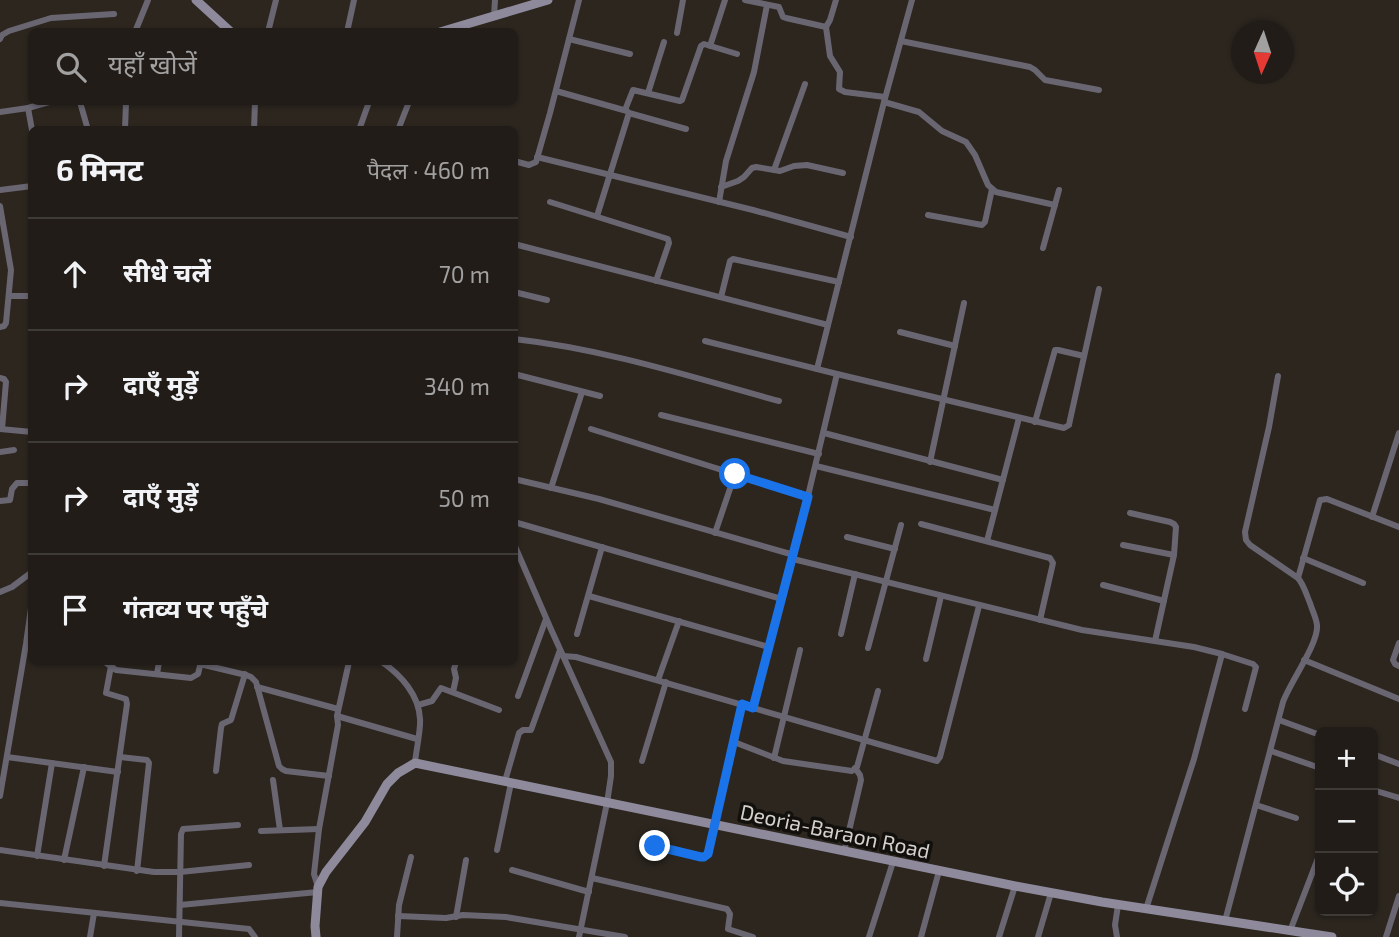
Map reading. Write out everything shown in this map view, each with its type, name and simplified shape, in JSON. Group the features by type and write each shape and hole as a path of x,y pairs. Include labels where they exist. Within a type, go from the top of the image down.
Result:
{"street":[{"path":"136,28 148,0"},
{"path":"196,0 226,28"},
{"path":"269,28 276,0"},
{"path":"348,28 354,0"},
{"path":"494,16 495,0"},
{"path":"454,28 548,0"},
{"path":"518,162 532,165 536,162 579,0"},
{"path":"677,33 683,0"},
{"path":"710,46 725,0"},
{"path":"745,0 779,7 786,19 826,27"},
{"path":"836,0 831,20 826,27 830,57 840,72 839,89 885,100 919,112 942,131 966,142 996,192 1055,205"},
{"path":"817,369 912,0"},
{"path":"719,202 726,161 754,72 767,5"},
{"path":"0,39 9,30 51,18 114,14"},
{"path":"569,39 630,54"},
{"path":"901,41 1030,67 1045,79 1099,90"},
{"path":"648,93 664,42"},
{"path":"597,216 633,90 680,101 701,46 704,44 737,54"},
{"path":"774,170 805,85"},
{"path":"556,91 686,129"},
{"path":"0,112 38,105"},
{"path":"81,105 87,126"},
{"path":"125,126 126,105"},
{"path":"254,126 255,105"},
{"path":"360,126 368,105"},
{"path":"400,126 408,105"},
{"path":"28,108 31,126"},
{"path":"537,157 851,237"},
{"path":"721,187 738,181 752,168 757,167 782,171 807,165 843,173"},
{"path":"0,190 28,186"},
{"path":"928,215 982,225 992,189"},
{"path":"1043,248 1059,190"},
{"path":"550,202 668,239 670,243 656,281"},
{"path":"0,207 11,270 6,323 0,327"},
{"path":"518,245 828,325"},
{"path":"721,297 730,261 733,259 839,282"},
{"path":"705,341 1064,428 1069,425 1099,289"},
{"path":"518,293 547,300"},
{"path":"9,296 28,296"},
{"path":"930,462 964,303"},
{"path":"900,332 955,346"},
{"path":"518,339 632,360 779,401"},
{"path":"1035,422 1055,350 1084,356"},
{"path":"753,708 837,374"},
{"path":"518,375 600,396"},
{"path":"1225,921 1287,690 1304,660 1317,625 1305,589 1298,578 1246,540 1245,532 1278,376"},
{"path":"0,378 6,382 1,429 28,432"},
{"path":"551,488 582,392"},
{"path":"661,415 819,454"},
{"path":"988,541 1019,418"},
{"path":"591,429 808,497"},
{"path":"824,433 1003,480"},
{"path":"1372,517 1399,433"},
{"path":"0,452 14,450"},
{"path":"816,466 995,510"},
{"path":"715,533 735,474"},
{"path":"518,480 599,499 855,575 979,606 1082,630 1194,647 1222,654 1256,667 1245,709"},
{"path":"0,501 10,500 12,489 17,483 28,483"},
{"path":"1298,578 1320,500 1327,499 1399,527"},
{"path":"1130,513 1174,524 1174,555 1155,641"},
{"path":"518,523 782,598"},
{"path":"921,524 1050,558 1052,560 1040,620"},
{"path":"868,648 901,525"},
{"path":"847,537 895,549"},
{"path":"1123,545 1174,555"},
{"path":"577,634 602,547"},
{"path":"518,553 611,762 607,803 579,937"},
{"path":"1303,558 1363,583"},
{"path":"0,592 12,587 28,574"},
{"path":"841,634 855,575"},
{"path":"1103,585 1164,601"},
{"path":"589,596 769,647"},
{"path":"926,659 941,596"},
{"path":"561,653 937,761 979,606"},
{"path":"518,696 546,619"},
{"path":"658,680 679,621"},
{"path":"1399,643 1393,660 1399,666"},
{"path":"0,796 28,645"},
{"path":"774,758 800,650"},
{"path":"496,850 519,733 531,730 561,653"},
{"path":"1146,909 1194,758 1222,654"},
{"path":"1304,660 1399,699"},
{"path":"104,866 127,701 106,693 108,665"},
{"path":"109,665 116,670 191,678 198,674 200,665"},
{"path":"157,674 158,665"},
{"path":"209,665 245,674 256,682 282,769 329,776"},
{"path":"316,937 318,889 314,874 338,725 337,713 348,665"},
{"path":"318,889 326,872 365,822 387,784 398,773 415,763 421,722 418,705 393,665"},
{"path":"453,692 455,665"},
{"path":"216,771 220,728 222,724 232,720 245,674"},
{"path":"642,761 666,682"},
{"path":"257,687 417,739"},
{"path":"418,705 432,701 441,688 499,710"},
{"path":"734,742 790,762 852,771 865,741 878,691"},
{"path":"655,846 704,857 708,854 742,704"},
{"path":"1279,720 1315,733"},
{"path":"1271,751 1315,766"},
{"path":"1378,756 1399,764"},
{"path":"7,757 118,772"},
{"path":"120,757 147,760 149,763 137,871"},
{"path":"37,856 52,763"},
{"name":"Deoria-Baraon Road","path":"415,763 1051,893 1332,937"},
{"path":"64,860 84,768"},
{"path":"844,852 861,780 855,768"},
{"path":"273,780 280,830"},
{"path":"1378,792 1399,798"},
{"path":"1256,805 1296,818"},
{"path":"178,937 183,829 238,825"},
{"path":"261,831 320,829"},
{"path":"0,850 137,871 180,872 249,865"},
{"path":"397,937 398,916 411,857"},
{"path":"456,917 466,860"},
{"path":"869,937 893,862"},
{"path":"1290,931 1315,866"},
{"path":"512,870 589,892"},
{"path":"921,937 939,871"},
{"path":"592,878 727,909 730,914 728,929 749,937"},
{"path":"999,937 1015,886"},
{"path":"180,905 318,889"},
{"path":"1038,937 1051,893"},
{"path":"1386,937 1399,896"},
{"path":"0,904 249,929 254,937"},
{"path":"1117,937 1115,925 1118,905"},
{"path":"90,937 94,913"},
{"path":"398,916 506,917 625,937"},
{"path":"230,937 231,927"}],"route":[{"path":"655,846 701,857 708,854 742,704 753,708 808,497 735,474"}]}
